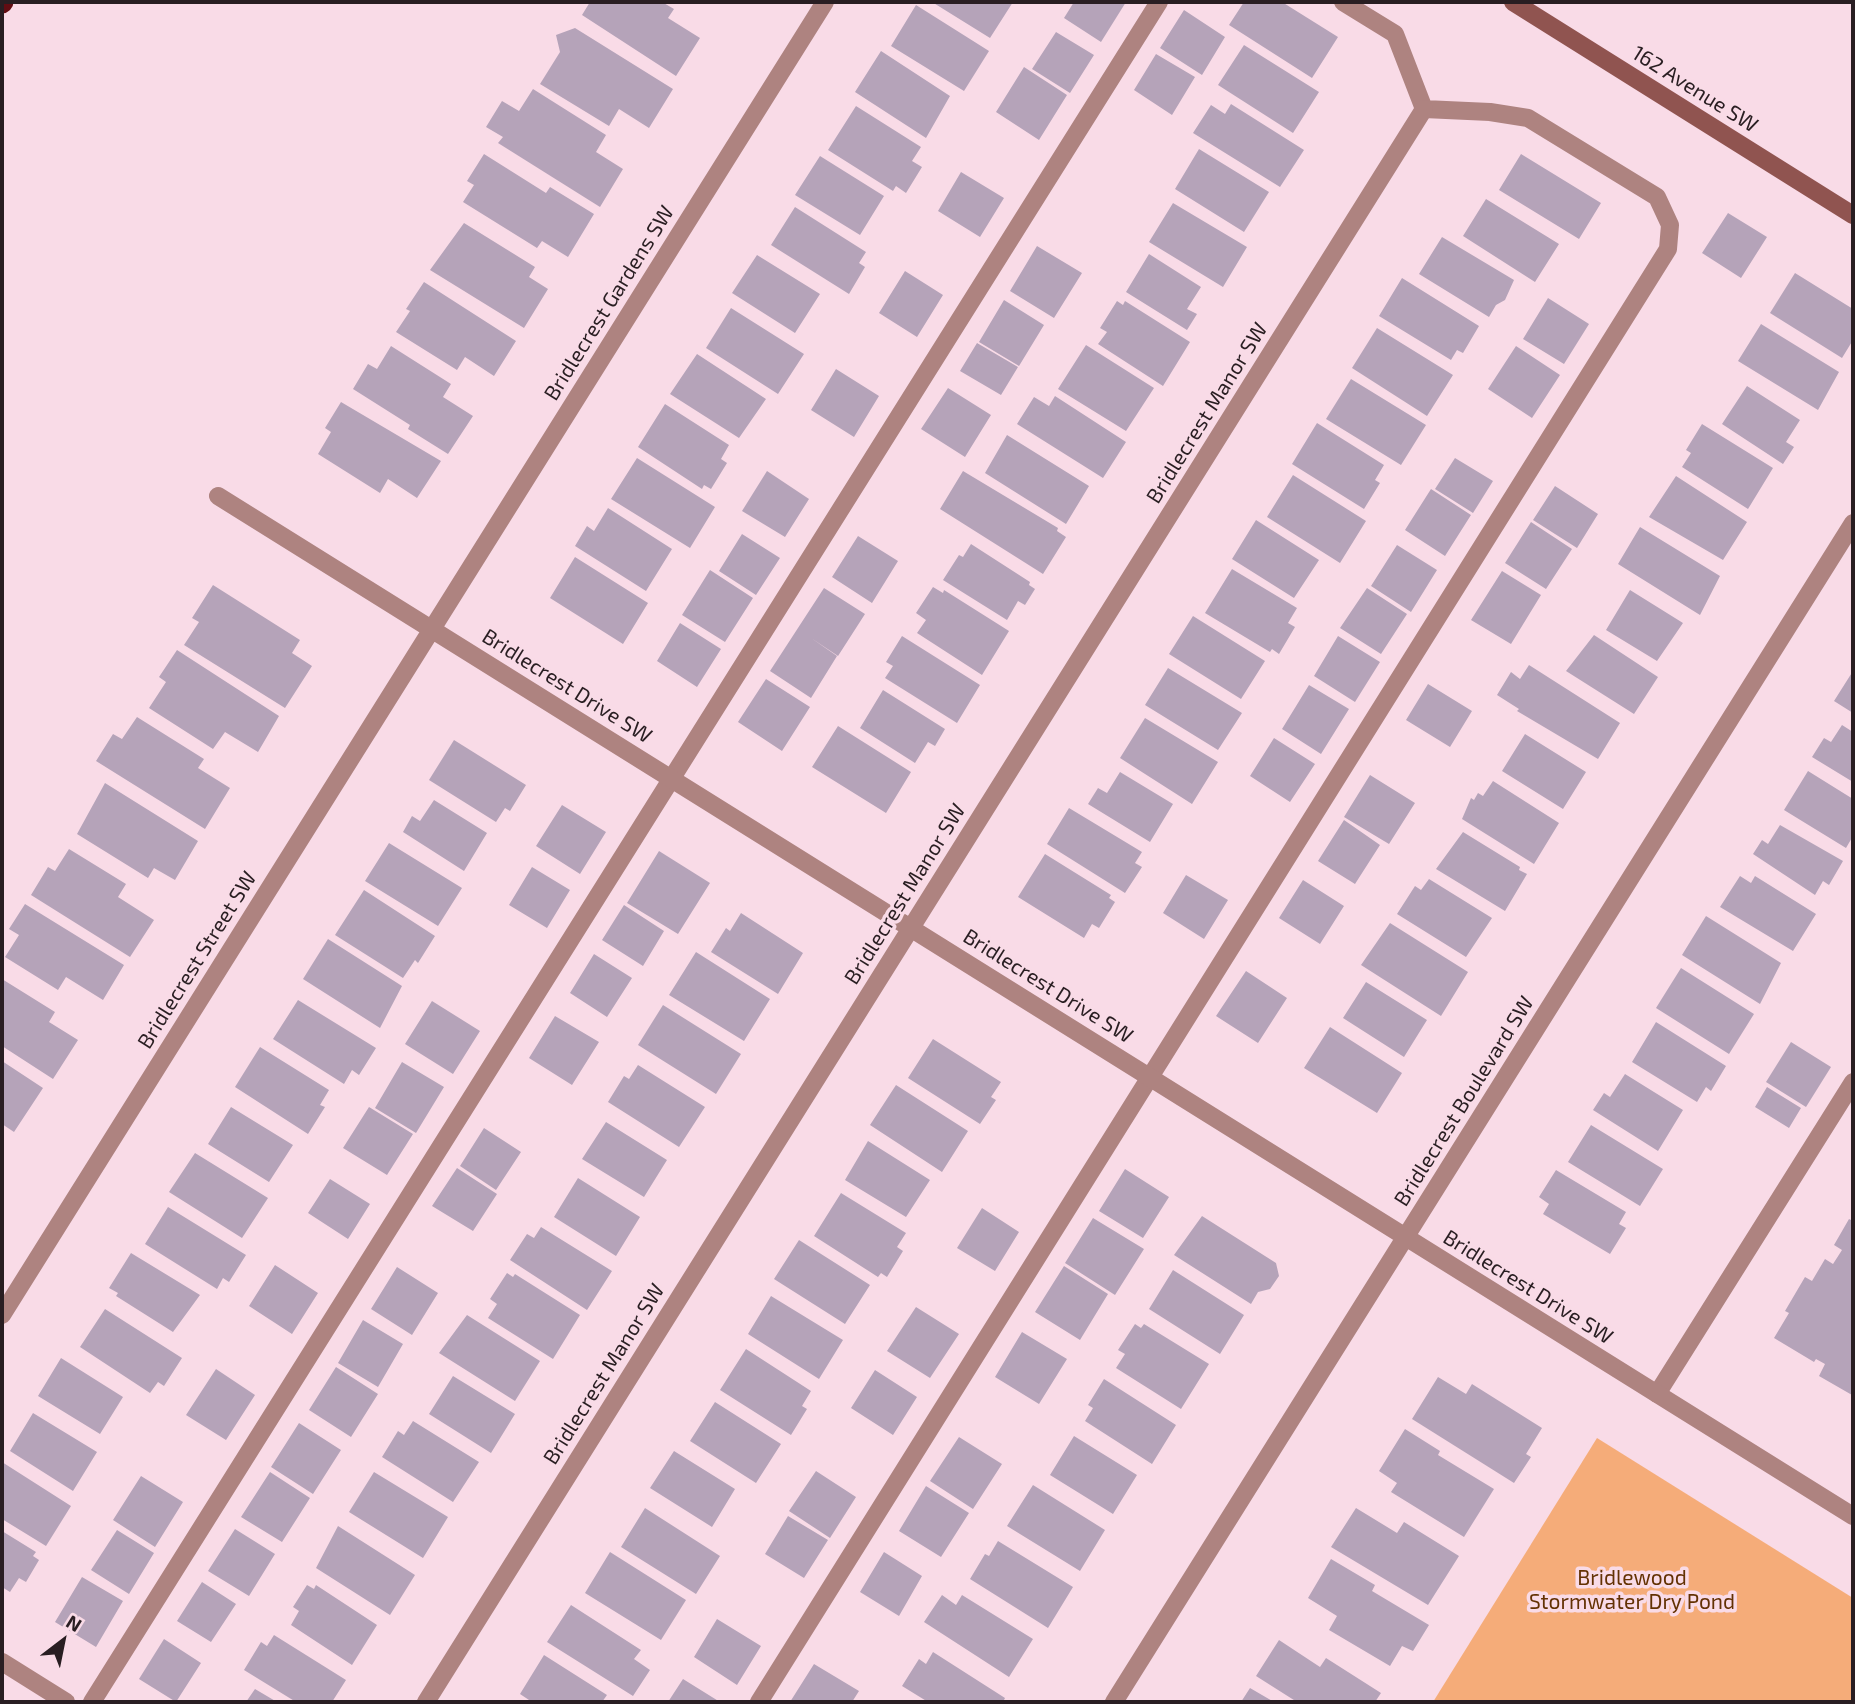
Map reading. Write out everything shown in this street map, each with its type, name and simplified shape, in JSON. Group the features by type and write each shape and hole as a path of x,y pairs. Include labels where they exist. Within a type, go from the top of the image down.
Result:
{"main road":[{"name":"162 Avenue SW","path":"1513,2 1853,215"}],"street":[{"name":"Bridlecrest Gardens SW","path":"431,629 825,2"},
{"path":"92,1702 1158,2"},
{"path":"759,1702 1668,249 1670,225 1657,197 1528,118 1490,112 1424,109 1395,34 1343,2"},
{"name":"Bridlecrest Manor SW","path":"426,1702 1424,109"},
{"name":"Bridlecrest Drive SW","path":"218,496 1853,1516"},
{"name":"Bridlecrest Boulevard SW","path":"1114,1702 1853,523"},
{"name":"Bridlecrest Street SW","path":"2,1315 431,629"},
{"path":"1657,1394 1853,1082"},
{"path":"2,1662 66,1702"}],"green space":[{"name":"Bridlewood Stormwater Dry Pond","path":"1597,1438 1853,1598 1853,1702 1433,1702"}],"building":[{"path":"590,2 662,2 674,9 668,18 700,38 676,76 582,15"},
{"path":"932,2 1013,2 990,38"},
{"path":"1074,2 1126,2 1101,42 1064,18"},
{"path":"1244,2 1282,2 1338,37 1312,78 1229,25"},
{"path":"916,5 989,51 964,91 891,46"},
{"path":"1184,10 1225,37 1202,75 1160,48"},
{"path":"575,28 673,89 649,128 619,109 609,126 540,84 560,52 556,35"},
{"path":"1056,32 1094,55 1070,93 1032,69"},
{"path":"1244,45 1319,92 1293,133 1218,85"},
{"path":"881,51 950,96 926,138 855,92"},
{"path":"1156,54 1195,77 1172,115 1134,90"},
{"path":"1024,67 1067,95 1039,140 996,112"},
{"path":"533,89 606,135 596,152 623,169 600,207 498,143 503,137 486,127 502,101 519,111"},
{"path":"1231,104 1304,150 1280,187 1193,133 1211,105 1225,114"},
{"path":"856,106 921,147 912,161 922,167 906,193 896,186 893,191 828,150"},
{"path":"1199,149 1269,192 1244,232 1175,189"},
{"path":"484,154 546,193 550,187 594,214 568,257 542,241 537,248 463,202 474,185 467,181"},
{"path":"1521,154 1601,203 1579,239 1499,190"},
{"path":"820,156 884,196 860,235 795,195"},
{"path":"961,172 1004,198 980,237 938,211"},
{"path":"1486,199 1559,244 1535,282 1463,236"},
{"path":"1173,203 1247,247 1223,287 1149,242"},
{"path":"795,207 866,252 859,263 865,267 849,294 771,245"},
{"path":"1728,213 1767,237 1741,278 1702,253"},
{"path":"464,223 535,267 529,277 548,289 524,328 430,270"},
{"path":"1442,237 1514,280 1505,300 1496,305 1489,317 1419,274"},
{"path":"1037,246 1082,273 1054,318 1010,291"},
{"path":"1149,254 1201,287 1187,309 1197,314 1187,330 1126,292"},
{"path":"757,255 820,294 795,333 732,293"},
{"path":"905,271 943,295 917,337 879,313"},
{"path":"1795,273 1853,309 1853,340 1842,358 1770,313"},
{"path":"1402,278 1479,326 1463,353 1457,350 1451,360 1379,316"},
{"path":"424,282 516,341 494,376 465,357 457,370 396,332 410,311 406,309"},
{"path":"1548,298 1589,324 1564,364 1523,339"},
{"path":"1004,300 1044,325 1019,366 979,342"},
{"path":"1117,301 1123,305 1125,301 1190,342 1163,386 1098,344 1107,332 1100,328"},
{"path":"731,308 804,354 778,394 706,348"},
{"path":"1761,324 1839,372 1818,410 1738,361"},
{"path":"1377,328 1453,375 1427,416 1352,368"},
{"path":"977,343 1018,367 1001,395 960,371"},
{"path":"1086,345 1154,388 1126,431 1058,389"},
{"path":"391,346 451,384 443,397 473,416 448,454 408,429 410,425 353,389 368,364 377,369"},
{"path":"1516,346 1560,375 1532,418 1488,389"},
{"path":"697,354 766,399 739,438 670,394"},
{"path":"836,369 879,396 854,437 811,410"},
{"path":"1351,379 1426,425 1401,465 1326,419"},
{"path":"1747,386 1800,420 1786,442 1794,447 1783,464 1722,424"},
{"path":"948,388 991,415 965,457 921,429"},
{"path":"1055,396 1126,442 1103,478 1017,424 1034,397 1049,406"},
{"path":"341,402 441,461 417,498 388,479 380,493 318,454 331,432 325,428"},
{"path":"665,404 729,445 721,459 727,463 711,489 704,485 702,489 638,447"},
{"path":"1317,423 1384,465 1375,480 1380,483 1364,509 1292,464"},
{"path":"1702,424 1773,468 1748,509 1682,467 1691,453 1686,450"},
{"path":"1007,435 1089,486 1066,524 985,473"},
{"path":"637,458 715,507 690,548 611,499"},
{"path":"1455,458 1493,481 1473,513 1435,489"},
{"path":"767,471 809,499 785,537 742,511"},
{"path":"963,471 1058,528 1057,531 1066,537 1043,574 940,509"},
{"path":"1293,475 1366,521 1340,563 1267,517"},
{"path":"1676,476 1747,522 1723,560 1649,517"},
{"path":"1555,486 1598,514 1577,548 1533,520"},
{"path":"1431,489 1471,515 1445,556 1405,530"},
{"path":"608,508 672,549 646,591 575,546 587,526 594,531"},
{"path":"1256,520 1319,560 1294,598 1232,559"},
{"path":"1531,522 1572,549 1546,589 1505,563"},
{"path":"1640,527 1720,576 1700,615 1618,564"},
{"path":"742,534 780,558 756,595 719,571"},
{"path":"858,536 898,561 872,603 832,577"},
{"path":"971,544 1030,582 1029,585 1035,589 1025,605 1018,601 1007,620 943,580 959,555 963,557"},
{"path":"1397,545 1437,570 1411,612 1371,586"},
{"path":"575,557 648,603 623,644 550,598"},
{"path":"1232,569 1297,608 1288,623 1295,627 1279,654 1272,649 1270,652 1205,613"},
{"path":"710,570 753,598 725,642 682,615"},
{"path":"1502,571 1541,595 1511,644 1471,620"},
{"path":"213,585 300,640 292,653 312,666 285,708 184,645 199,622 192,618"},
{"path":"933,587 943,593 944,590 1009,631 982,675 917,633 926,620 916,613"},
{"path":"824,588 865,614 838,656 811,638 837,656 811,698 770,671"},
{"path":"1367,588 1407,614 1381,654 1340,628"},
{"path":"1630,590 1683,623 1657,661 1606,630"},
{"path":"1193,616 1265,661 1241,699 1169,654"},
{"path":"680,623 721,649 697,687 657,661"},
{"path":"1594,635 1658,677 1634,714 1566,671"},
{"path":"902,636 980,685 957,723 885,678 893,666 886,662"},
{"path":"1338,636 1380,662 1355,702 1314,676"},
{"path":"177,650 279,716 258,752 225,732 213,749 149,708 166,682 159,677"},
{"path":"1529,665 1620,723 1598,759 1517,711 1519,709 1497,695 1511,672 1520,679"},
{"path":"1168,668 1242,713 1218,750 1145,705"},
{"path":"1853,671 1853,713 1834,701"},
{"path":"766,679 810,707 782,751 738,722"},
{"path":"1428,684 1472,711 1450,747 1406,720"},
{"path":"1309,685 1349,709 1321,754 1282,729"},
{"path":"883,690 945,729 935,746 928,742 915,763 860,728"},
{"path":"137,717 204,759 198,768 230,788 205,829 96,761 113,734 122,739"},
{"path":"1145,718 1218,762 1192,804 1120,758"},
{"path":"1842,725 1853,732 1853,782 1812,757 1824,738 1831,742"},
{"path":"838,726 911,772 886,813 812,767"},
{"path":"1525,734 1586,772 1563,809 1502,771"},
{"path":"1274,738 1315,764 1290,802 1250,776"},
{"path":"454,740 526,785 510,811 505,808 496,822 429,780"},
{"path":"1808,771 1853,799 1853,836 1846,848 1784,810"},
{"path":"1120,772 1173,804 1150,842 1088,804 1098,788 1107,793"},
{"path":"1370,775 1415,803 1389,844 1344,817"},
{"path":"1493,781 1559,823 1534,864 1462,819 1471,798 1474,800 1478,793 1483,796"},
{"path":"105,783 198,841 175,880 154,868 148,878 77,834"},
{"path":"434,800 487,833 464,871 403,832 412,816 420,821"},
{"path":"562,805 606,832 580,874 536,846"},
{"path":"1069,808 1142,852 1135,863 1142,867 1125,893 1047,844"},
{"path":"1344,820 1380,845 1355,884 1318,861"},
{"path":"1780,825 1843,861 1829,885 1823,881 1815,895 1753,854 1762,840 1768,844"},
{"path":"1463,832 1527,874 1505,911 1436,869"},
{"path":"389,843 462,888 438,926 365,881"},
{"path":"69,849 126,884 118,897 154,920 130,957 31,895 48,867 55,871"},
{"path":"659,851 710,883 678,934 627,903"},
{"path":"1045,854 1111,895 1109,898 1115,902 1099,928 1092,924 1084,938 1018,897"},
{"path":"532,867 570,890 547,928 509,905"},
{"path":"1186,875 1228,900 1204,939 1163,913"},
{"path":"1740,876 1751,883 1755,876 1816,914 1793,951 1720,907"},
{"path":"1429,879 1492,918 1466,957 1397,914 1415,886 1421,890"},
{"path":"1303,880 1344,906 1320,944 1279,918"},
{"path":"364,890 435,936 418,963 415,960 403,978 335,935"},
{"path":"25,904 124,965 103,1000 66,977 58,990 5,957 19,935 9,929"},
{"path":"624,905 664,931 643,966 602,940"},
{"path":"741,913 803,953 778,994 711,952 726,928 730,931"},
{"path":"1706,916 1781,963 1760,1004 1682,955"},
{"path":"1390,923 1468,972 1441,1016 1361,965"},
{"path":"328,939 402,986 380,1028 303,979"},
{"path":"696,952 770,999 744,1041 669,995"},
{"path":"594,954 632,978 607,1017 570,993"},
{"path":"1681,968 1754,1014 1729,1054 1656,1008"},
{"path":"1246,971 1287,998 1258,1043 1216,1016"},
{"path":"2,979 55,1012 49,1022 78,1040 53,1079 2,1046"},
{"path":"1366,982 1427,1020 1404,1057 1343,1018"},
{"path":"298,1000 376,1048 359,1075 352,1070 344,1084 273,1039"},
{"path":"432,1001 480,1031 453,1074 405,1044"},
{"path":"663,1005 741,1054 716,1094 638,1045"},
{"path":"555,1016 599,1042 572,1085 529,1058"},
{"path":"1656,1022 1726,1066 1711,1091 1706,1087 1697,1102 1632,1062"},
{"path":"1330,1027 1402,1073 1377,1113 1304,1068"},
{"path":"933,1039 1001,1082 991,1097 996,1100 980,1124 908,1078"},
{"path":"1791,1042 1831,1067 1806,1107 1766,1082"},
{"path":"260,1047 329,1090 320,1105 325,1107 308,1134 235,1087"},
{"path":"2,1061 43,1088 14,1132 2,1124"},
{"path":"402,1062 444,1087 416,1133 375,1108"},
{"path":"638,1065 705,1107 679,1147 608,1102 624,1076 629,1079"},
{"path":"1625,1074 1683,1110 1658,1151 1593,1110 1604,1093 1610,1097"},
{"path":"896,1085 968,1131 942,1172 870,1125"},
{"path":"1767,1087 1801,1108 1789,1128 1755,1107"},
{"path":"231,1107 293,1145 269,1182 208,1144"},
{"path":"369,1107 413,1134 387,1175 343,1148"},
{"path":"606,1122 667,1160 644,1197 582,1159"},
{"path":"1591,1125 1663,1169 1640,1206 1568,1162"},
{"path":"484,1128 521,1152 496,1190 460,1166"},
{"path":"868,1141 930,1180 906,1217 845,1180"},
{"path":"195,1153 268,1198 242,1238 169,1192"},
{"path":"457,1168 497,1194 473,1231 432,1206"},
{"path":"1125,1169 1169,1197 1143,1238 1099,1211"},
{"path":"1556,1170 1626,1212 1619,1224 1626,1228 1610,1254 1543,1214 1549,1204 1539,1197"},
{"path":"578,1178 640,1217 616,1256 554,1217"},
{"path":"330,1179 370,1204 348,1239 308,1213"},
{"path":"841,1193 906,1233 897,1247 903,1251 887,1277 881,1273 878,1277 814,1236"},
{"path":"168,1207 246,1255 229,1282 223,1278 217,1289 145,1244"},
{"path":"982,1208 1019,1232 995,1271 957,1248"},
{"path":"1202,1216 1276,1263 1279,1276 1270,1289 1258,1292 1251,1304 1174,1255"},
{"path":"1093,1218 1144,1249 1115,1295 1065,1263"},
{"path":"1849,1219 1853,1221 1852,1395 1819,1376 1825,1364 1816,1359 1814,1362 1774,1338 1789,1313 1785,1311 1805,1277 1812,1281 1825,1259 1833,1264 1842,1250 1834,1245"},
{"path":"541,1227 612,1271 587,1310 510,1260 527,1234 534,1238"},
{"path":"799,1240 870,1285 845,1324 774,1279"},
{"path":"131,1253 200,1295 173,1332 116,1296 118,1293 109,1288"},
{"path":"275,1265 318,1293 292,1334 249,1306"},
{"path":"1064,1266 1108,1294 1080,1340 1035,1312"},
{"path":"397,1267 438,1293 412,1335 371,1309"},
{"path":"1173,1270 1244,1315 1220,1354 1149,1309"},
{"path":"507,1273 513,1277 515,1274 580,1315 553,1359 488,1318 497,1304 490,1299"},
{"path":"771,1296 843,1340 819,1379 748,1334"},
{"path":"916,1307 959,1334 930,1378 887,1351"},
{"path":"105,1309 182,1358 164,1386 158,1382 150,1393 80,1347"},
{"path":"467,1315 540,1361 515,1401 439,1353"},
{"path":"363,1320 403,1344 378,1387 338,1363"},
{"path":"1135,1324 1141,1328 1144,1324 1209,1364 1181,1409 1116,1368 1125,1354 1118,1350"},
{"path":"1022,1332 1067,1359 1039,1404 995,1377"},
{"path":"746,1349 811,1391 802,1406 807,1409 791,1435 720,1390"},
{"path":"61,1358 123,1397 100,1434 38,1396"},
{"path":"336,1367 378,1394 351,1437 309,1410"},
{"path":"216,1369 255,1395 226,1440 186,1415"},
{"path":"875,1370 917,1397 893,1435 851,1408"},
{"path":"453,1376 515,1414 491,1453 429,1414"},
{"path":"1438,1377 1466,1394 1472,1384 1542,1428 1526,1454 1531,1457 1514,1483 1412,1419"},
{"path":"1104,1379 1176,1425 1152,1464 1085,1421 1093,1408 1088,1405"},
{"path":"715,1402 781,1444 756,1483 690,1441"},
{"path":"33,1413 97,1452 73,1491 10,1451"},
{"path":"413,1421 479,1462 453,1502 382,1457 398,1431 404,1435"},
{"path":"299,1423 341,1450 313,1494 271,1467"},
{"path":"1405,1429 1440,1451 1438,1455 1494,1489 1464,1537 1391,1492 1397,1483 1379,1471"},
{"path":"1074,1436 1137,1475 1113,1514 1050,1475"},
{"path":"959,1437 1002,1464 973,1509 930,1481"},
{"path":"674,1451 735,1489 712,1527 650,1488"},
{"path":"2,1462 71,1506 46,1546 2,1519"},
{"path":"816,1471 856,1497 830,1538 789,1511"},
{"path":"270,1472 310,1498 282,1542 241,1517"},
{"path":"374,1472 448,1517 423,1558 349,1512"},
{"path":"141,1476 183,1502 155,1547 113,1520"},
{"path":"1033,1485 1105,1530 1080,1571 1007,1526"},
{"path":"926,1486 969,1513 941,1557 899,1531"},
{"path":"645,1508 720,1556 696,1594 621,1547"},
{"path":"1356,1508 1397,1533 1404,1522 1459,1556 1428,1605 1331,1547"},
{"path":"788,1516 828,1540 804,1578 765,1554"},
{"path":"338,1526 415,1575 390,1615 316,1568"},
{"path":"235,1529 275,1554 249,1596 208,1571"},
{"path":"117,1530 154,1553 129,1594 91,1570"},
{"path":"2,1531 36,1552 33,1556 39,1560 26,1582 19,1578 10,1592 2,1587"},
{"path":"998,1541 1073,1587 1048,1628 970,1579 985,1554 989,1556"},
{"path":"610,1552 686,1600 661,1640 585,1593"},
{"path":"884,1552 922,1576 899,1616 860,1592"},
{"path":"1331,1559 1375,1585 1372,1591 1429,1625 1413,1651 1402,1646 1390,1666 1329,1630 1337,1616 1308,1598"},
{"path":"82,1577 123,1601 96,1647 55,1622"},
{"path":"202,1582 236,1604 211,1642 177,1621"},
{"path":"307,1585 314,1589 316,1585 377,1625 352,1665 291,1625 299,1611 293,1607"},
{"path":"942,1595 956,1605 962,1595 1033,1639 1009,1677 924,1622"},
{"path":"571,1605 641,1650 634,1659 650,1670 633,1696 547,1642"},
{"path":"717,1619 761,1646 737,1685 694,1657"},
{"path":"274,1635 346,1680 332,1702 296,1702 244,1670 261,1642 267,1646"},
{"path":"164,1639 201,1663 176,1702 139,1679"},
{"path":"1279,1640 1320,1667 1326,1658 1381,1693 1375,1702 1297,1702 1256,1676"},
{"path":"933,1652 1005,1698 1003,1702 928,1702 902,1686 919,1659 926,1664"},
{"path":"544,1655 607,1695 602,1702 532,1702 520,1694"},
{"path":"814,1664 859,1691 852,1702 790,1702"},
{"path":"683,1679 720,1702 668,1702"},
{"path":"1250,1688 1274,1702 1241,1702"},
{"path":"255,1689 277,1702 246,1702"}]}
